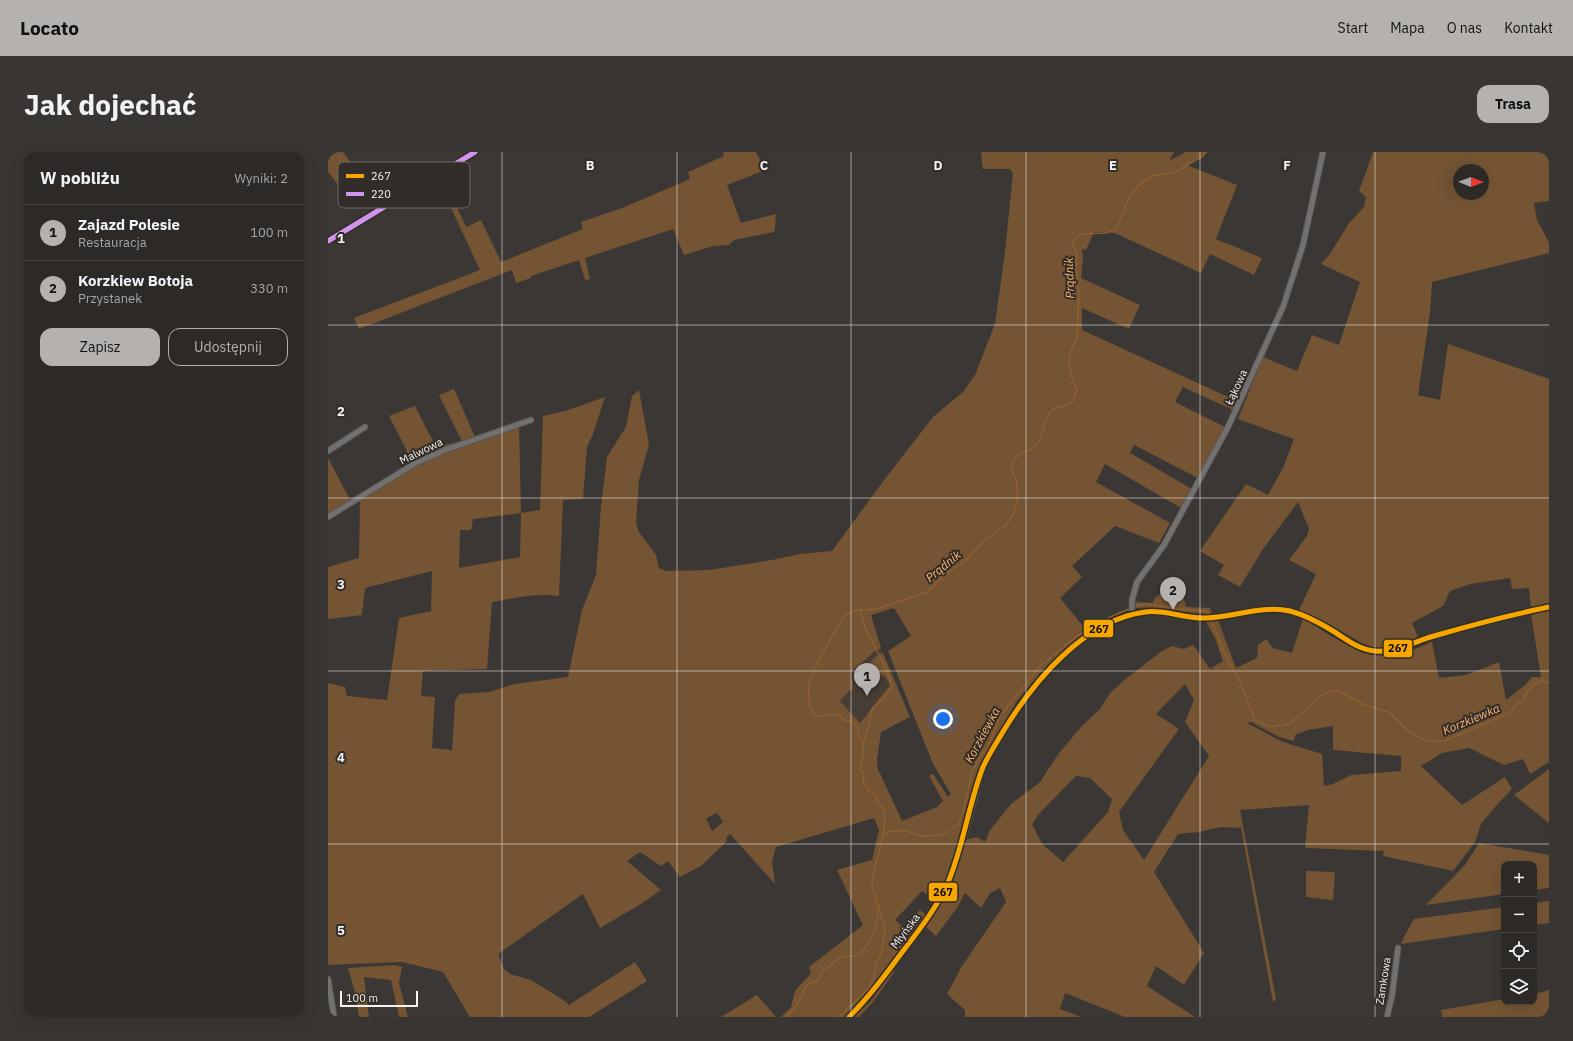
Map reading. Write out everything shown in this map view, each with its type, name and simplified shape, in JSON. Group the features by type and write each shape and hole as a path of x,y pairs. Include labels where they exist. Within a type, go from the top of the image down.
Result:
{"street":[{"path":"459,162 476,152"},
{"name":"Łąkowa","path":"1132,614 1132,600 1137,582 1164,544 1228,427 1283,307 1301,250 1323,152"},
{"path":"328,241 383,208"},
{"name":"Malwowa","path":"328,517 396,475 445,450 530,420"},
{"path":"328,451 365,427"},
{"name":"Młyńska","path":"849,1017 873,992 933,910 948,881 960,847 982,770 1005,728 1024,699 1052,667 1086,636 1102,627 1132,614 1147,612 1198,618 1254,611 1283,610 1294,612 1321,624 1352,644 1374,651 1393,650 1434,636 1531,611 1549,608"},
{"name":"Zamkowa","path":"1387,1017 1393,989 1398,948"},
{"path":"328,979 334,1017"}],"shaded area":[{"path":"328,152 343,152 350,162 338,162 338,184 328,172"},
{"path":"723,152 756,152 765,170 727,185 741,223 776,214 774,232 734,240 729,245 713,246 684,255 673,229 585,258 590,279 585,280 579,260 531,276 531,278 516,283 512,270 359,329 354,318 480,270 451,208 457,208 466,227 481,220 501,262 583,229 581,222 622,208 690,179 688,172 724,156"},
{"path":"981,152 1174,152 1169,161 1186,152 1208,152 1187,165 1237,185 1216,239 1262,258 1254,275 1210,254 1201,273 1115,233 1094,232 1086,250 1082,249 1083,259 1081,278 1140,305 1129,329 1082,308 1082,330 1237,401 1233,410 1183,387 1175,402 1225,427 1198,478 1134,445 1130,453 1192,489 1181,508 1105,464 1096,482 1170,523 1159,543 1115,526 1072,566 1082,577 1060,598 1087,631 1040,673 1017,701 983,761 948,879 936,900 922,891 895,920 909,931 916,922 913,918 920,910 926,915 863,999 846,1017 781,1017 791,1007 795,991 811,973 809,967 863,925 837,870 872,860 879,830 874,818 776,847 772,862 775,884 730,834 726,838 727,841 701,866 680,877 668,861 661,866 640,852 627,861 661,890 641,904 600,928 583,894 498,954 504,969 510,974 531,980 569,1005 635,962 647,981 589,1017 470,1017 443,972 402,962 328,965 328,683 345,687 347,696 387,700 399,618 431,611 432,571 365,588 362,615 328,619 328,567 359,558 360,502 357,496 412,464 389,416 415,406 436,447 462,441 439,395 454,389 475,437 519,422 521,513 540,510 543,416 565,411 605,397 593,434 587,447 583,499 563,500 559,596 533,596 492,602 487,669 423,671 421,696 435,697 432,748 452,750 455,701 459,694 489,692 514,684 568,677 582,610 596,575 601,506 607,457 626,427 632,396 639,390 649,445 639,480 636,523 639,532 656,555 659,568 666,571 709,570 800,554 832,551 884,480 933,417 963,392 975,375 995,324 1005,252 1013,173 1010,169 983,169","holes":["521,513 520,557 459,568 460,530 471,530 473,519","894,608 911,636 888,651 933,764 951,794 948,797 933,774 929,776 943,801 937,807 902,821 878,769 877,760 881,732 910,717 883,653 876,656 869,664 871,670 879,676 884,675 890,685 860,723 840,701 850,690 852,691 853,681 851,674 853,670 881,648 871,615","717,813 723,822 712,831 706,818"]},
{"path":"1373,152 1549,152 1549,201 1534,203 1537,220 1549,243 1549,253 1432,282 1430,313 1418,395 1440,400 1448,344 1549,379 1549,603 1531,607 1529,588 1512,589 1510,578 1470,584 1450,591 1443,606 1412,623 1418,637 1389,647 1372,647 1299,610 1316,574 1289,560 1307,536 1309,529 1298,502 1263,549 1240,587 1218,575 1224,565 1200,551 1246,484 1268,495 1283,468 1294,439 1238,419 1263,357 1297,371 1312,335 1339,345 1360,282 1321,264 1330,254 1349,223 1364,207 1366,197 1359,191"},
{"path":"328,458 350,500 328,514"},
{"path":"1179,578 1186,607 1210,608 1212,613 1203,614 1145,607 1136,608 1134,602 1153,603 1155,598"},
{"path":"1549,610 1549,762 1530,774 1523,759 1504,765 1469,748 1442,753 1421,766 1462,805 1505,777 1512,789 1481,824 1475,842 1453,871 1383,856 1384,851 1305,848 1309,805 1240,810 1276,999 1273,1002 1241,828 1221,827 1199,832 1178,834 1154,872 1204,953 1184,985 1156,966 1147,986 1195,1017 1125,1017 1065,993 1060,1009 1081,1017 965,1017 965,1010 947,994 962,966 1006,902 1000,888 990,893 981,908 965,893 957,908 936,936 926,927 939,906 949,885 965,840 977,837 985,842 990,830 1011,804 1040,782 1059,753 1081,727 1100,709 1110,693 1162,651 1172,646 1184,649 1193,645 1210,669 1223,661 1215,638 1206,622 1218,620 1236,668 1257,658 1258,645 1266,639 1273,648 1292,653 1303,618 1356,649 1368,653 1395,656 1432,642 1439,678 1466,675 1499,662 1506,700 1525,685 1532,677 1541,677 1531,614","holes":["1185,684 1194,700 1185,722 1209,756 1144,860 1123,830 1119,812 1179,729 1156,714","1251,722 1279,737 1294,741 1295,735 1308,730 1333,726 1333,750 1401,756 1401,771 1351,775 1333,784 1324,786 1322,754 1283,742 1247,723","1076,776 1090,778 1112,799 1108,812 1063,862 1042,844 1032,824 1039,814"]},
{"path":"855,626 874,652 881,648 883,653 876,657 890,685 860,723 834,694"},
{"path":"1549,769 1549,823 1514,795"},
{"path":"1479,843 1549,855 1549,888 1537,890 1537,861 1501,861 1501,894 1426,905 1465,865"},
{"path":"1306,871 1335,872 1333,900 1306,897"},
{"path":"1549,901 1549,923 1537,925 1537,903"},
{"path":"1501,907 1501,929 1401,944 1414,919"},
{"path":"395,965 402,967 399,983 408,1017 399,1017 391,980 364,977 369,1017 359,1017 355,993 348,968"},
{"path":"893,970 895,971 873,1002 859,1017 854,1017 871,1001"},
{"path":"1549,990 1549,1017 1442,1017 1441,1010 1501,1000 1501,1005 1537,1005 1537,993"},
{"path":"757,995 776,1017 721,1017"}],"waterway":[{"name":"Prądnik","path":"786,1017 796,1007 807,985 818,980 822,972 842,956 858,955 865,948 871,938 876,926 878,913 877,901 872,884 882,840 885,817 883,808 877,802 876,796 870,792 863,782 864,775 861,768 863,745 858,733 858,728 853,722 843,720 840,715 834,714 815,716 808,698 810,678 844,616 856,610 876,609 927,592 942,577 966,560 985,540 1005,526 1014,514 1018,497 1016,480 1012,470 1013,462 1019,454 1032,449 1039,442 1047,417 1053,409 1062,407 1073,401 1077,390 1071,376 1069,362 1071,351 1077,338 1079,293 1076,270 1077,253 1072,242 1080,234 1106,233 1116,229 1130,196 1140,184 1153,176 1175,172 1203,156 1206,152"},
{"name":"Korzkiewka","path":"1136,606 1146,604 1204,611 1209,614"},
{"name":"Korzkiewka","path":"883,835 891,831 906,831 921,836 943,835 958,825 963,813 972,772 991,739 1000,716 1039,667 1077,636 1110,617 1129,609"},
{"path":"860,610 866,630 887,670 892,687 881,701 873,707 863,744"},
{"name":"Korzkiewka","path":"1212,622 1229,664 1239,679 1255,720 1271,727 1289,724 1322,695 1332,691 1339,691 1364,705 1389,712 1408,731 1427,741 1445,741 1509,713 1518,703 1524,700 1528,690 1532,686 1541,681 1549,683"},
{"path":"839,1017 868,989 874,976 876,964 881,954 885,930 879,906"}],"transit line":[{"name":"220","path":"458,162 475,152"},
{"name":"220","path":"328,241 383,208"},
{"name":"267","path":"849,1017 884,977 922,926 945,890 963,837 983,767 1016,711 1046,673 1063,656 1081,640 1101,627 1123,617 1153,611 1206,618 1269,609 1296,613 1328,628 1353,644 1364,649 1383,651 1398,648 1477,624 1549,607"}],"place":[{"name":"Korzkiew Botoja","path":"1173,610"},
{"name":"Zajazd Polesie","path":"867,696"}]}
